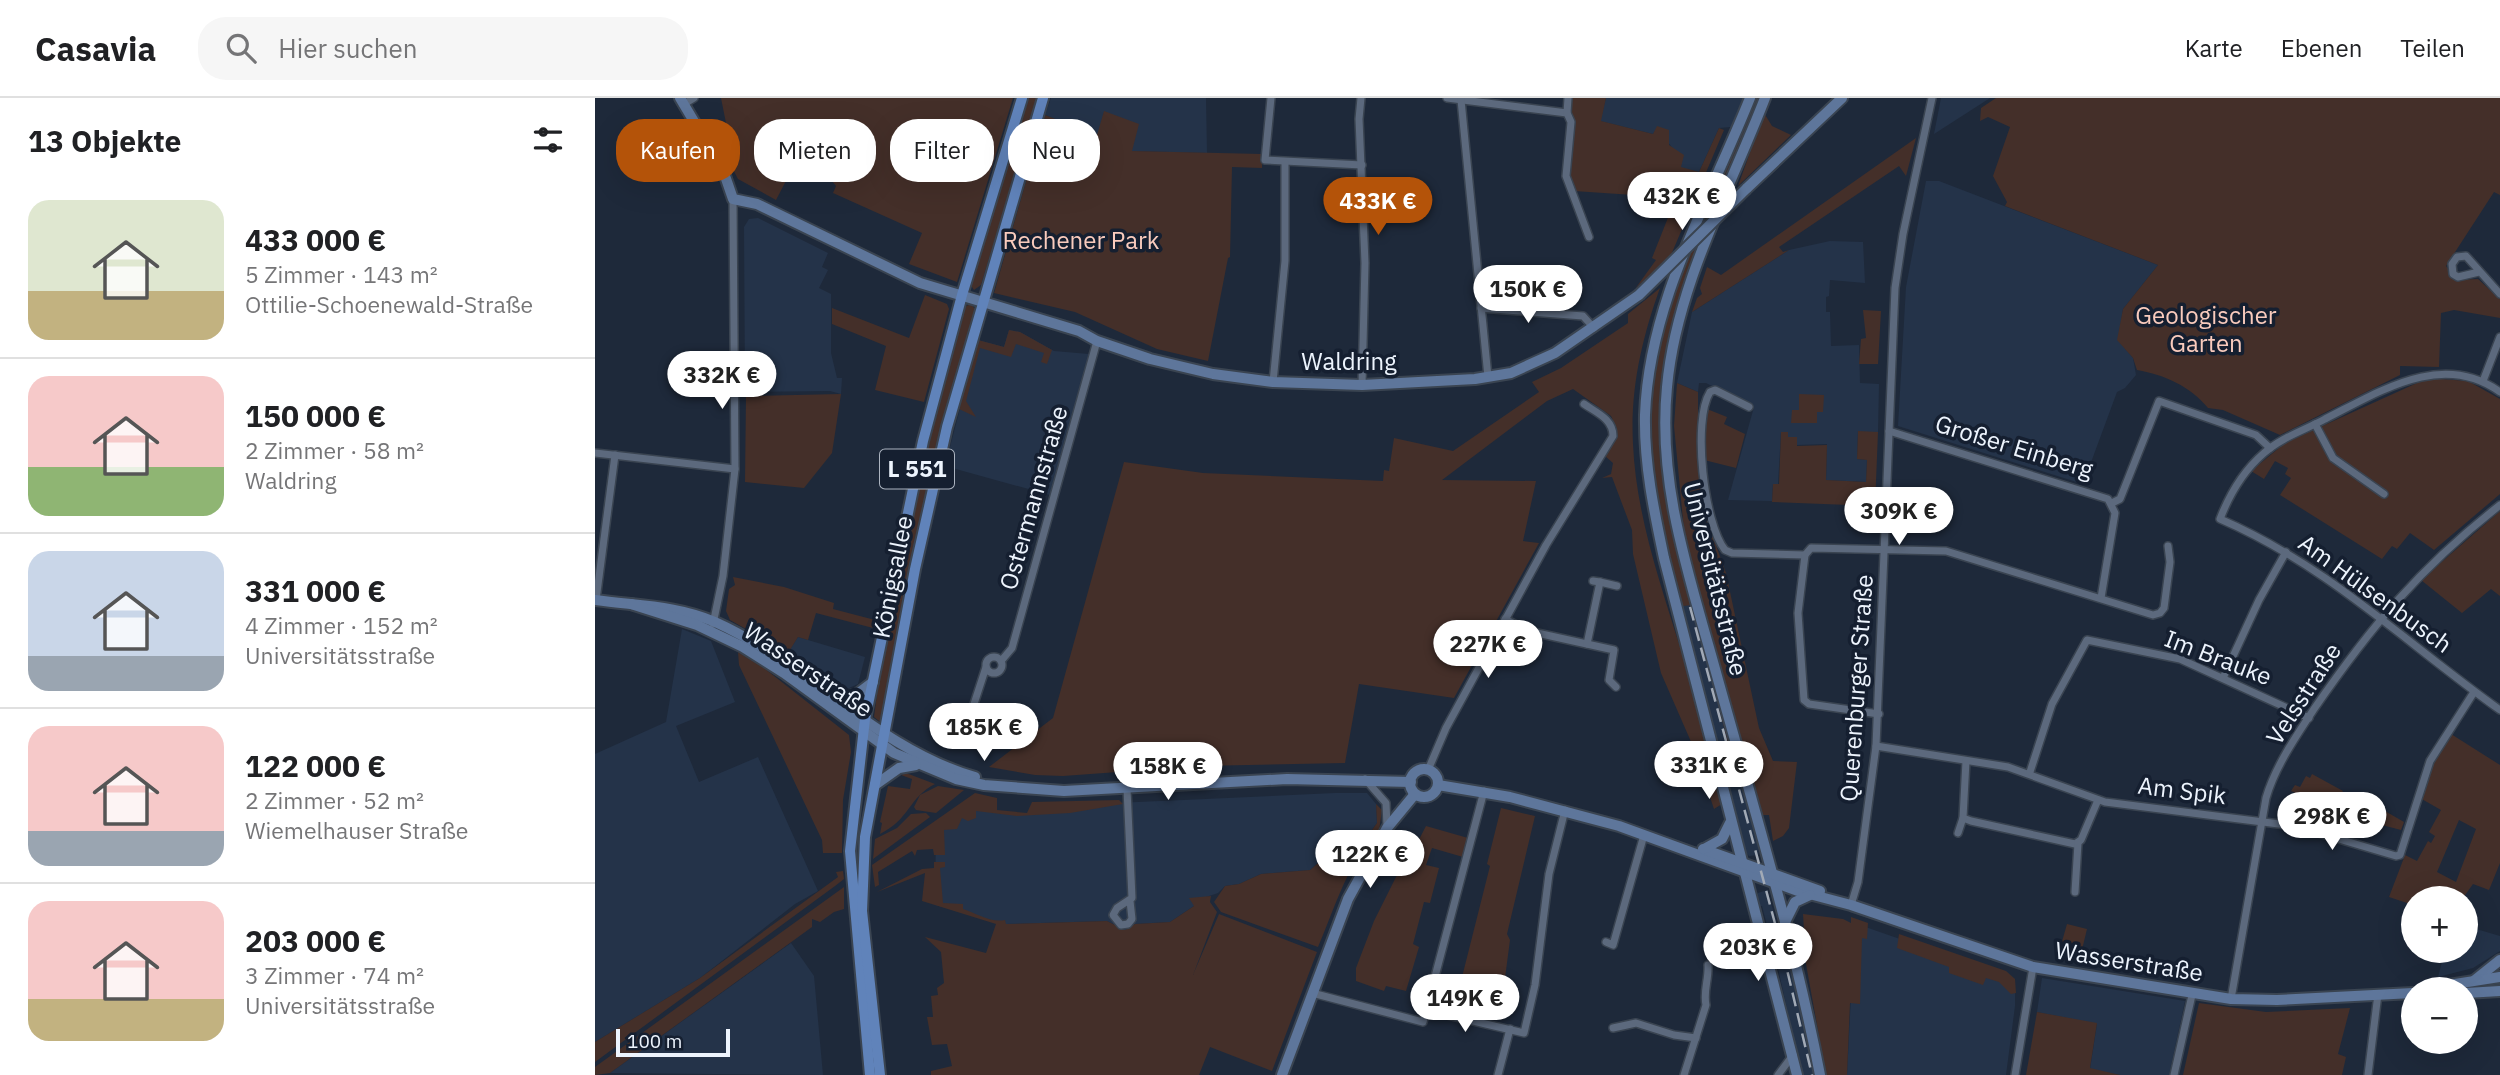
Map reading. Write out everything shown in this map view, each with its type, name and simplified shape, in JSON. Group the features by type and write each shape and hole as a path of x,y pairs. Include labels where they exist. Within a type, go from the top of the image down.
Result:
{"main road":[{"name":"Königsallee","path":"870,1075 851,864 854,795 865,719 910,499 962,295 1022,98"},
{"name":"Königsallee","path":"880,1075 862,897 865,837 927,512 981,301 1043,98"},
{"name":"Universitätsstraße","path":"1750,98 1670,285 1654,345 1645,415 1647,467 1653,507 1730,823 1797,1075"},
{"name":"Universitätsstraße","path":"1765,98 1683,310 1669,366 1665,429 1669,495 1678,534 1785,922 1820,1075"},
{"name":"Waldring","path":"733,200 746,199 902,275 1182,367 1273,382 1362,385 1487,377 1511,373 1543,360 1639,295 1842,98"},
{"path":"686,100 723,170 733,200"},
{"name":"Wasserstraße","path":"596,600 631,604 712,627 757,644 865,719 885,741 918,765 955,779 1042,790 1127,789 1287,779 1411,782"},
{"name":"Wasserstraße","path":"712,627 765,660 863,732 997,785"},
{"name":"Wasserstraße","path":"836,698 856,695 873,682"},
{"path":"876,785 899,768 918,765"},
{"path":"1285,1074 1348,899 1387,828 1415,794 1411,782 1415,774 1428,770 1436,776 1438,785"},
{"name":"Wasserstraße","path":"1415,794 1430,796 1438,785 1484,791 1565,810 1742,867 2033,967 2192,995 2231,999 2277,1000 2401,993"},
{"path":"1703,849 1722,839 1730,823"},
{"name":"Wasserstraße","path":"1656,839 1670,839 1703,849 1742,867"},
{"name":"Wasserstraße","path":"1773,878 1811,895 1851,905"},
{"path":"1785,922 1795,902 1811,895"},
{"path":"2478,978 2500,960"},
{"path":"2478,980 2500,977"},
{"path":"2478,992 2500,991"}],"street":[{"path":"1271,98 1265,160 1361,165"},
{"path":"1361,98 1365,263 1362,385"},
{"path":"1447,98 1567,113"},
{"path":"1568,98 1567,113 1571,122 1566,176 1589,237"},
{"name":"Querenburger Straße","path":"1851,905 1858,882 1876,746 1892,328 1901,244 1932,98"},
{"path":"1461,100 1487,377"},
{"path":"1273,382 1285,261 1285,163"},
{"path":"712,627 723,576 735,469 733,200"},
{"path":"2479,272 2500,294"},
{"path":"1481,309 1583,316 1594,328"},
{"path":"2483,381 2500,337"},
{"name":"Ostermannstraße","path":"961,744 989,658 1001,661 1012,648 1097,341"},
{"path":"2112,503 2120,499 2159,401 2256,435 2270,448 2401,382 2422,375 2463,376 2483,381 2500,392"},
{"path":"1749,407 1715,390 1710,392 1701,413 1704,479 1718,539 1724,550 1732,553 1805,555 1817,546 1947,551 2153,615 2164,608 2168,546"},
{"path":"1428,770 1441,737 1505,619 1613,436 1613,429 1606,419 1584,404"},
{"path":"2315,424 2333,458 2384,494"},
{"name":"Großer Einberg","path":"1889,431 2101,495 2112,503 2115,513 2101,598"},
{"name":"Am Hülsenbusch","path":"2270,448 2240,478 2220,519 2286,552 2381,616 2500,710"},
{"path":"595,453 735,469"},
{"path":"596,600 615,455"},
{"name":"Velsstraße","path":"2231,999 2269,788 2309,718 2381,616 2450,546 2500,505"},
{"path":"2223,678 2259,600 2286,552"},
{"path":"1805,555 1798,613 1804,700 1809,704 1878,714"},
{"path":"1587,644 1597,581 1616,586"},
{"path":"1505,619 1528,631 1614,650 1609,680 1616,687"},
{"name":"Im Brauke","path":"2030,772 2052,704 2087,640 2179,659 2309,718"},
{"name":"Am Spik","path":"1876,746 2030,772 2098,800 2262,820 2400,855 2430,761 2474,692"},
{"path":"1958,833 1963,818 1966,761"},
{"path":"1365,779 1385,803 1387,828"},
{"path":"1127,789 1130,901"},
{"path":"1312,993 1420,1023 1426,1010 1484,791"},
{"path":"2075,892 2078,843 2098,800"},
{"path":"1426,1010 1524,1033 1535,985 1549,874 1565,810"},
{"path":"1963,818 2078,843"},
{"path":"1605,942 1613,944 1644,835"},
{"path":"1684,1075 1706,1005 1704,995 1709,978 1708,965"},
{"path":"2015,1075 2033,967"},
{"path":"2368,1075 2378,994"},
{"path":"2174,1075 2192,995"},
{"path":"1613,1028 1636,1023 1674,1035 1680,1033 1696,1038"},
{"path":"1498,1075 1510,1029"},
{"path":"1778,1075 1793,1054"}],"shaded area":[{"path":"1051,98 1206,98 1207,153 1131,151 1100,138 1100,119 1055,119 1045,115"},
{"path":"1606,98 1743,98 1731,127 1719,128 1699,172 1681,168 1674,150 1657,128 1653,134 1600,121"},
{"path":"1941,98 1990,98 1934,134"},
{"path":"1926,181 1939,181 2158,265 2123,309 2118,340 2133,358 2136,375 2125,388 2117,392 2083,484 1898,426 1906,287"},
{"path":"758,218 828,253 822,267 828,270 819,288 831,294 831,353 837,378 842,378 841,394 830,391 745,392 744,227 749,219"},
{"path":"1830,241 1863,242 1865,283 1830,280 1826,312 1830,312 1831,346 1859,345 1860,383 1879,384 1878,432 1858,432 1857,459 1867,460 1866,482 1826,480 1827,444 1797,445 1797,437 1788,437 1787,432 1781,432 1778,484 1773,484 1772,501 1728,500 1754,407 1706,383 1699,383 1698,392 1677,383 1692,312 1789,250"},
{"path":"1009,330 1020,332 1054,351 1089,354 1050,495 945,466 978,340 1004,347"},
{"path":"1692,604 1733,762 1736,763 1759,847 1758,855 1749,856 1744,850 1682,606"},
{"path":"682,629 711,641 735,702 676,726 699,782 758,757 818,891 795,904 700,978 595,1042 595,754 666,722"},
{"path":"798,637 865,657 858,684 842,691 822,680 789,651"},
{"path":"1367,793 1376,804 1377,823 1372,830 1346,839 1310,870 1261,874 1239,884 1225,886 1218,893 1197,900 1194,906 1170,922 1135,924 1125,930 1107,921 1006,924 935,905 936,830 962,809 1028,814 1116,803"},
{"path":"1767,890 1795,983 1815,1075 1802,1075 1777,964 1762,906 1759,906 1756,896"},
{"path":"1851,922 2015,979 2015,1006 2006,1075 1847,1075 1853,957"},
{"path":"2478,930 2500,936 2500,951 2473,968 2438,977 2442,963 2478,963"},
{"path":"791,943 814,976 823,1075 610,1073"},
{"path":"2042,978 2185,1001 2169,1075 2120,1075 2090,1069 2097,1024 2037,1012"}],"green space":[{"path":"721,98 1013,98 994,160 994,119 890,119 890,182 987,182 957,282 909,264 922,233 833,193 836,186 833,182 876,182 876,119 754,119 754,182 785,182 776,200 740,180 740,119 725,119"},
{"name":"Rechener Park","path":"1027,98 1038,98 1032,119 1021,119"},
{"path":"1570,98 1606,98 1601,121 1653,134 1657,126 1669,130 1669,145 1684,155 1681,167 1699,172 1719,128 1724,130 1671,255 1635,289 1656,260 1652,258 1673,205 1648,196 1574,191 1570,179 1573,122"},
{"path":"1754,98 1760,98 1684,292 1661,414 1668,509 1736,761 1733,762 1692,605 1683,606 1723,764 1661,522 1651,462 1649,400 1661,335 1683,265"},
{"name":"Geologischer Garten","path":"1996,98 2500,98 2500,195 2494,192 2446,266 2456,280 2478,279 2500,299 2500,318 2454,310 2441,313 2439,367 2400,366 2400,375 2280,435 2223,410 2208,408 2193,393 2176,383 2137,370 2133,358 2117,340 2123,309 2158,265 2005,206 2007,202 1993,176 2010,127 1988,117 1980,121 1981,108"},
{"name":"Rechener Park","path":"1104,111 1139,124 1132,151 1262,154 1262,168 1232,167 1230,257 1208,361 1157,349 1075,312 994,293 1026,182 1100,182 1100,125"},
{"path":"1764,113 1772,126 1791,135 1738,186"},
{"path":"1916,138 1906,176 1899,166 1779,247 1783,252 1789,250 1692,312 1697,298 1702,294 1700,288 1707,267 1721,275"},
{"name":"Rechener Park","path":"1008,160 1008,182 1012,182 981,285 974,290 970,284"},
{"path":"1660,288 1635,384 1635,470 1650,548 1692,688 1722,804 1714,809 1692,744 1661,673 1633,554 1632,530 1612,477 1602,478 1611,474 1613,463 1605,456 1617,429 1611,416 1573,389 1547,401 1442,480 1536,481 1523,541 1539,543 1454,698 1359,684 1345,763 1200,766 1063,776 1035,775 989,767 1053,718 1124,462 1203,473 1383,481 1384,470 1389,471 1394,438 1453,451 1539,392 1532,382 1561,368 1628,323 1628,314"},
{"path":"925,295 947,304 949,309 924,402 875,390 886,346 832,324 832,308 909,338"},
{"path":"971,304 975,309 945,422 884,719 879,721 874,717 883,647 919,476 964,307"},
{"path":"1863,310 1881,311 1878,364 1859,364 1861,339 1866,338"},
{"path":"1009,330 1020,332 1052,350 1047,364 1041,362 1044,353 1016,344 1011,357 980,348 966,401 976,417 959,409 978,340 1004,347"},
{"path":"2428,378 2468,381 2500,399 2500,494 2434,550 2410,533 2397,549 2392,546 2382,559 2280,495 2291,478 2285,474 2288,468 2275,461 2264,479 2251,471 2285,443"},
{"path":"1677,383 1698,392 1698,468 1709,526 1726,573 1759,728 1773,761 1797,762 1789,828 1783,836 1773,841 1769,815 1763,815 1685,541 1674,426"},
{"path":"841,394 832,453 804,488 745,482 746,396"},
{"path":"1799,394 1824,395 1823,412 1817,412 1817,423 1791,423 1792,410 1799,410"},
{"path":"1707,409 1727,417 1724,424 1745,434 1736,468 1704,460 1703,425"},
{"path":"1858,431 1878,432 1875,506 1772,502 1773,484 1779,484 1781,432 1788,432 1788,437 1797,437 1797,446 1827,445 1826,480 1866,482 1867,460 1857,459"},
{"path":"2500,511 2500,596 2491,589 2462,613 2421,580"},
{"path":"733,577 784,587 834,603 833,609 875,620 873,628 816,613 808,640 798,637 788,653 730,620 726,611 729,589 735,585"},
{"path":"738,652 764,668 849,735 851,752 843,800 842,853 823,853 822,840 739,665"},
{"path":"2451,734 2500,765 2500,863 2489,890 2473,884 2401,886 2401,901 2389,897 2405,855 2417,861 2428,841 2431,843 2435,836 2429,832 2441,810 2420,798 2438,753","holes":["2459,820 2476,829 2456,882 2437,872"]},
{"path":"906,773 935,784 920,795 898,822 880,834 888,786 910,789 912,779 901,775"},
{"path":"2312,774 2343,791 2339,797 2346,801 2350,795 2357,799 2359,796 2404,822 2401,830 2332,812 2312,802 2309,809 2294,803 2298,794 2291,791 2295,785 2300,787 2306,776 2310,778"},
{"path":"938,786 964,790 936,813 916,810 914,807 920,795"},
{"path":"975,793 997,798 997,810 1027,813 1032,802 1119,800 1123,804 1070,813 1017,816 976,811 976,818 968,821 962,818 957,829 944,830 945,855 934,855 933,849 917,850 915,856 912,851 878,872 879,885 875,887 872,865"},
{"path":"1376,804 1382,810 1379,831 1369,840 1352,868 1318,947 1221,912 1214,902 1225,886 1239,884 1261,874 1310,870 1346,839 1372,830 1377,823"},
{"path":"1501,808 1535,816 1507,934 1510,940 1502,1001 1459,989 1490,866 1487,864"},
{"path":"926,813 930,817 873,859 875,839 897,828 911,814"},
{"path":"1426,826 1468,838 1463,857 1432,848 1426,865 1439,868 1430,903 1424,902 1413,944 1419,947 1406,991 1386,986 1384,991 1356,981 1356,968 1374,921 1404,861 1409,859"},
{"path":"934,862 945,862 945,867 940,868 943,903 963,904 963,909 989,919 1005,920 1006,924 1107,921 1125,930 1135,924 1170,922 1194,906 1189,898 1211,896 1210,902 1217,912 1193,975 1219,914 1317,952 1272,1071 1210,1047 1199,1075 931,1075 931,1071 952,1066 947,1044 932,1045 927,1017 933,1017 931,996 938,995 937,988 944,983 941,952 925,937 986,953 996,924 922,901 925,873 877,892 922,869 934,868"},
{"path":"843,871 844,879 835,886 595,1062 595,1042 700,978 838,877 836,872"},
{"path":"844,887 844,909 834,912 820,922 812,919 812,927 610,1073 595,1075 595,1067"},
{"path":"1803,914 1843,919 1851,923 1851,917 1868,923 1867,939 1862,938 1860,1004 1850,1003 1847,1075 1826,1075 1806,964"},
{"path":"2067,924 2087,929 2079,962 2057,959"},
{"path":"1899,934 2006,971 2015,979 2016,993 2011,994 1999,982 1986,978 1983,985 1949,973 1949,967 1897,948"},
{"path":"2199,1003 2266,1012 2350,1008 2338,1054 2346,1057 2342,1075 2183,1075"},
{"path":"2037,1012 2097,1023 2090,1068 2120,1075 2026,1075"}],"railway":[{"path":"1690,607 1784,957 1812,1075"}]}
